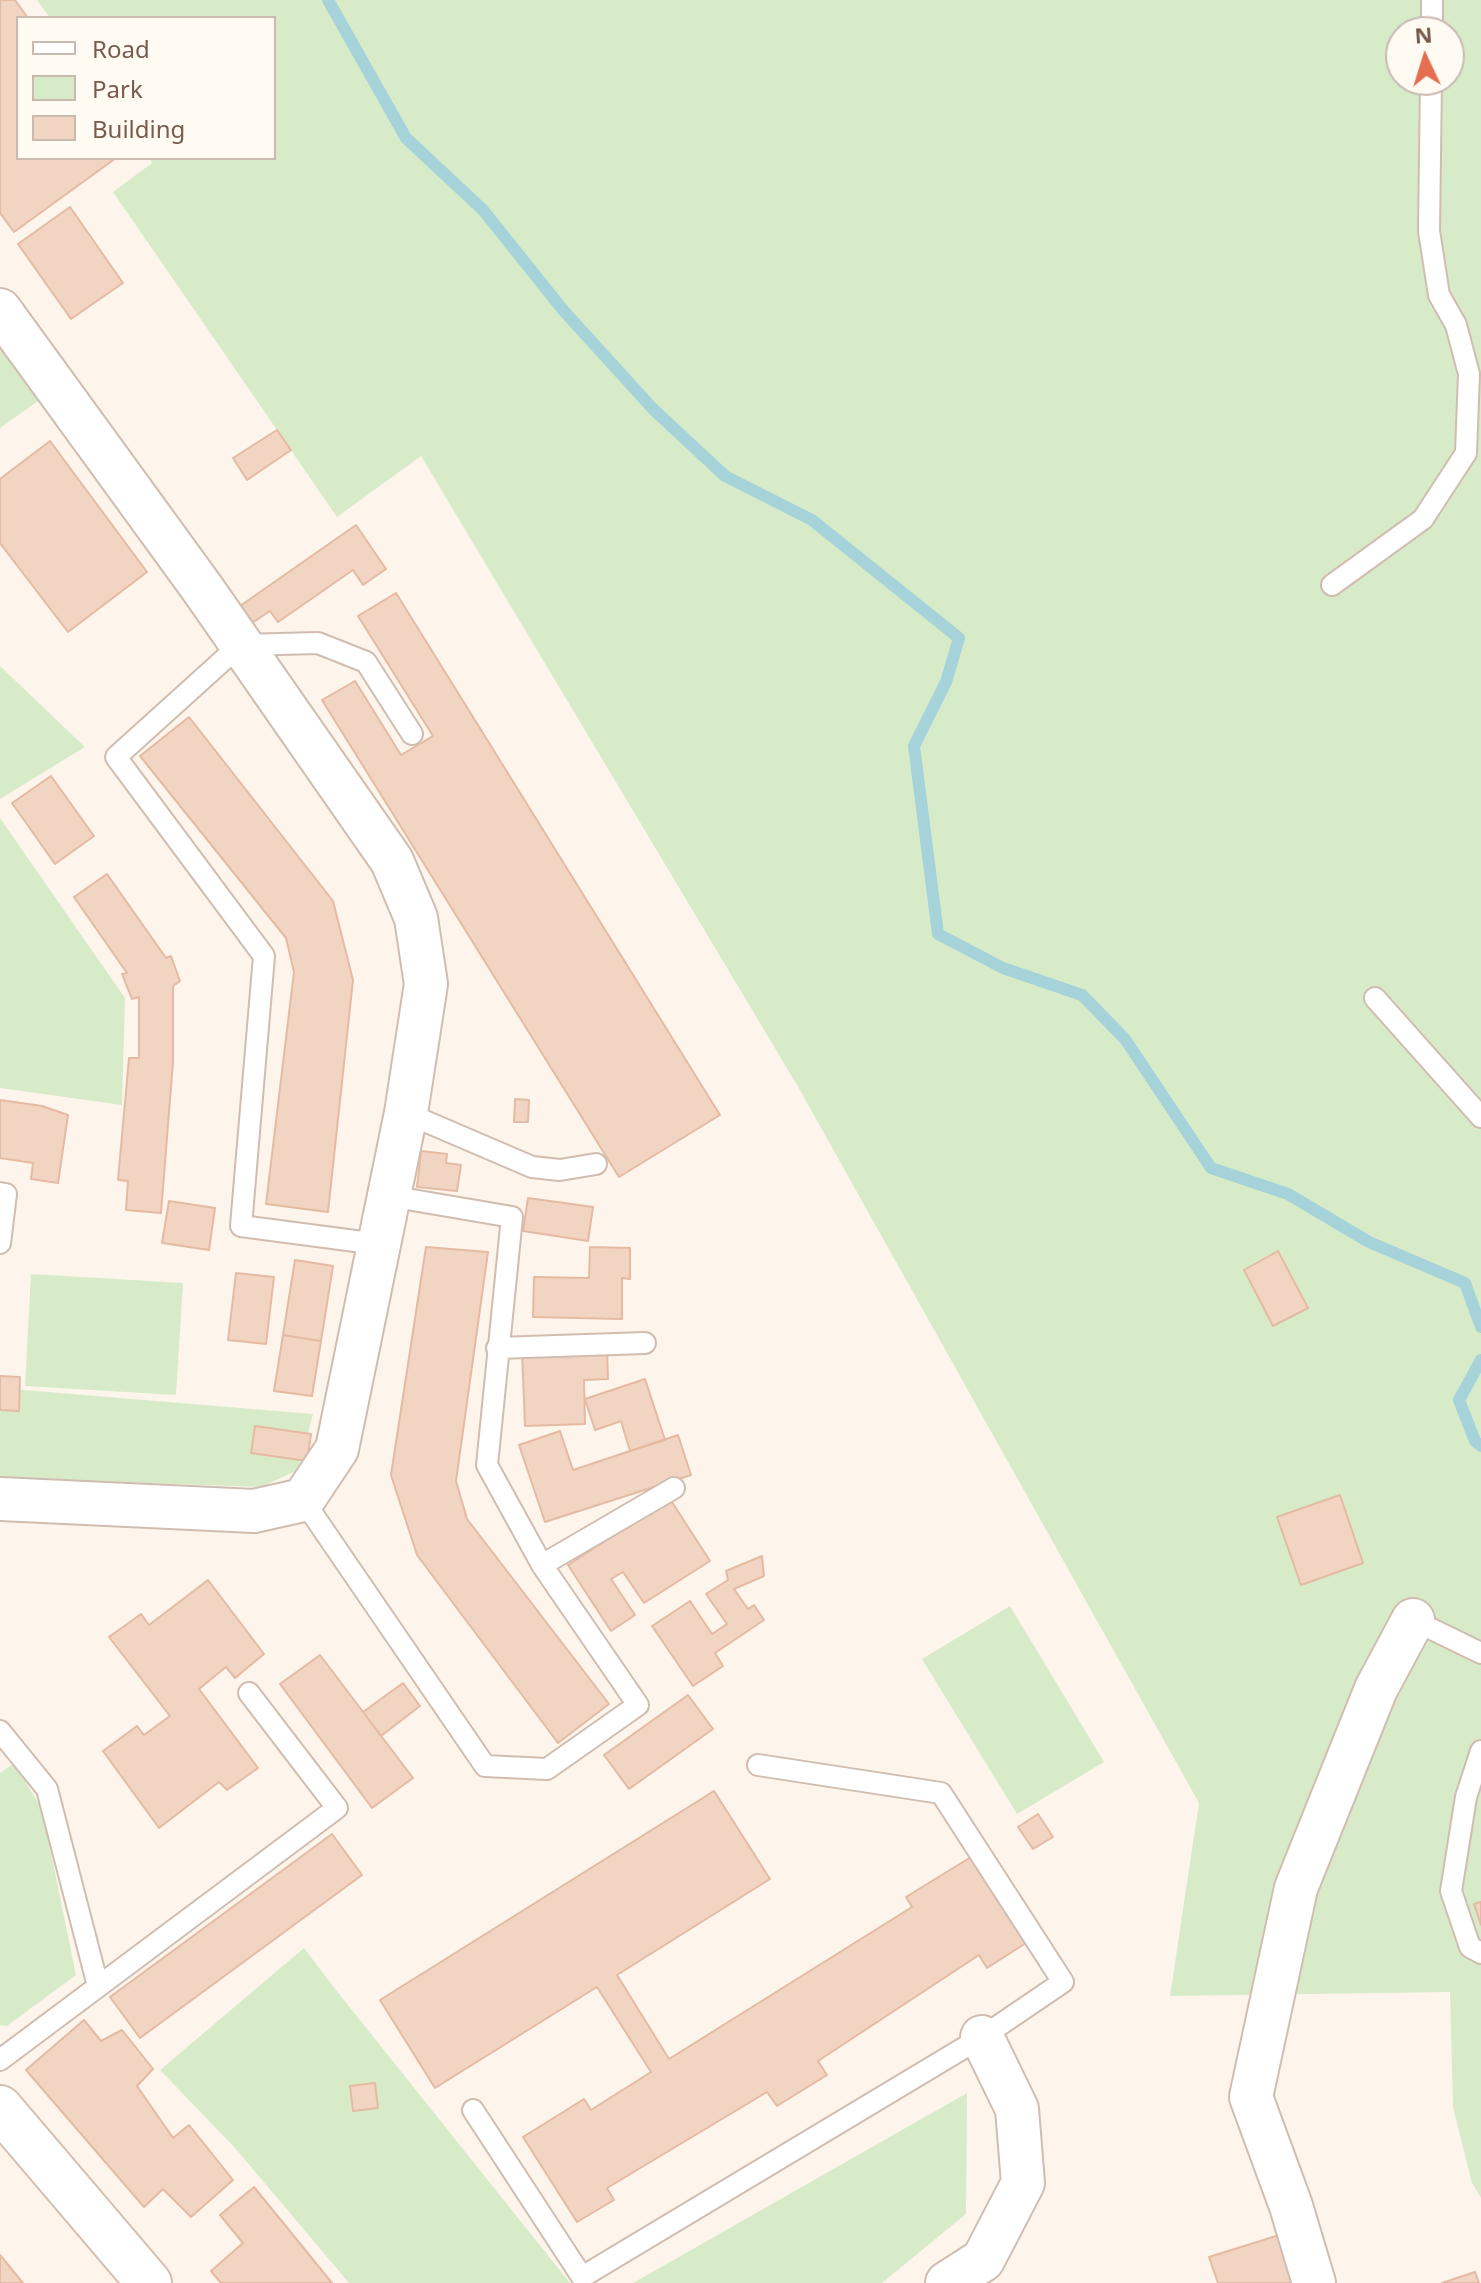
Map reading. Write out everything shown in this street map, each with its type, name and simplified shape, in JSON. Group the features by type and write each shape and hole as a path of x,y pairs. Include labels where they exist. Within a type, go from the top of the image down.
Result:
{"main road":[{"path":"0,2108 149,2283"}],"street":[{"path":"0,310 392,861 416,918 426,984 406,1113 337,1449 303,1500 254,1511 0,1499"},
{"path":"1314,2283 1291,2206 1251,2097 1296,1888 1376,1689 1413,1620"},
{"path":"947,2283 983,2260 1023,2183 1017,2109 982,2037"}],"lane":[{"path":"1332,585 1423,519 1466,453 1469,374 1456,325 1439,295 1429,231 1431,96"},
{"path":"378,1244 241,1226 264,956 116,757 240,645 318,643 366,662 412,734"},
{"path":"1375,998 1481,1117"},
{"path":"406,1113 532,1167 560,1170 596,1164"},
{"path":"0,1193 6,1194 0,1243"},
{"path":"303,1500 485,1766 547,1769 638,1705 542,1565 487,1465 512,1217 389,1196"},
{"path":"497,1348 645,1343"},
{"path":"542,1565 674,1488"},
{"path":"1413,1620 1481,1653"},
{"path":"0,2060 337,1808 249,1693"},
{"path":"0,1731 47,1789 98,1986"},
{"path":"1481,1751 1466,1797 1451,1891 1470,1947 1481,1953"},
{"path":"473,2110 582,2277 982,2037 1063,1982 941,1793 758,1765"}],"green space":[{"path":"37,0 1481,0 1481,2198 1472,2183 1453,2107 1450,1992 1170,1996 1199,1803 797,1085 421,456 337,517 113,192 152,163 150,160 276,160 276,16 49,16"},
{"path":"0,339 44,397 0,428"},
{"path":"0,666 85,747 0,799"},
{"path":"0,818 125,998 122,1105 0,1088"},
{"path":"31,1274 183,1283 176,1395 25,1386"},
{"path":"0,1388 313,1414 298,1470 261,1487 0,1478"},
{"path":"1010,1606 1104,1762 1017,1814 922,1659"},
{"path":"14,1763 42,1809 76,1975 7,2026 0,2025 0,1773"},
{"path":"304,1948 570,2283 349,2283 235,2148 160,2070"},
{"path":"967,2093 966,2214 882,2283 633,2283"}],"building":[{"path":"0,0 15,0 27,16 16,16 16,160 113,160 14,232 0,213"},
{"path":"70,207 123,283 71,319 18,244"},
{"path":"277,430 291,450 247,480 233,458"},
{"path":"50,441 147,572 68,632 0,543 0,479"},
{"path":"356,525 386,569 363,585 353,570 278,622 270,611 252,623 240,606"},
{"path":"396,593 720,1115 619,1177 322,700 355,681 401,755 433,736 358,616"},
{"path":"189,717 333,901 353,980 328,1212 266,1204 294,972 286,938 140,756"},
{"path":"51,776 94,836 55,864 12,803"},
{"path":"107,874 166,958 171,956 180,981 173,986 173,1062 161,1213 126,1210 128,1181 118,1180 129,1058 139,1058 139,997 132,999 122,974 127,973 74,897"},
{"path":"515,1099 529,1100 528,1122 514,1122"},
{"path":"0,1100 42,1106 68,1115 58,1183 31,1179 33,1163 0,1158"},
{"path":"421,1151 447,1154 446,1163 461,1165 457,1191 417,1187"},
{"path":"528,1198 593,1207 588,1241 523,1231"},
{"path":"169,1201 215,1208 209,1250 162,1243"},
{"path":"426,1247 488,1252 456,1481 467,1519 609,1704 558,1743 417,1555 391,1475"},
{"path":"590,1247 630,1248 630,1279 622,1278 622,1319 533,1317 534,1277 589,1278"},
{"path":"1278,1251 1308,1308 1273,1326 1244,1270"},
{"path":"295,1260 333,1266 321,1341 283,1335"},
{"path":"236,1273 274,1277 266,1344 228,1340"},
{"path":"283,1335 321,1341 312,1396 274,1391"},
{"path":"607,1349 608,1379 584,1380 585,1424 525,1426 522,1351"},
{"path":"0,1376 20,1377 19,1411 0,1410"},
{"path":"645,1379 665,1440 630,1451 621,1421 595,1430 585,1399"},
{"path":"255,1426 311,1434 307,1461 251,1453"},
{"path":"560,1431 573,1470 678,1435 691,1475 545,1522 519,1445"},
{"path":"1340,1495 1363,1563 1301,1585 1277,1517"},
{"path":"670,1499 710,1561 644,1603 623,1572 611,1579 635,1615 611,1631 568,1565"},
{"path":"762,1556 764,1576 734,1589 748,1609 754,1605 764,1620 715,1653 723,1666 693,1686 652,1626 690,1601 712,1634 727,1624 706,1594 728,1580 726,1571"},
{"path":"208,1580 264,1654 235,1678 226,1667 199,1689 258,1768 227,1790 219,1782 159,1828 103,1751 137,1726 144,1735 170,1716 109,1637 141,1614 149,1625"},
{"path":"320,1655 413,1778 372,1808 280,1684"},
{"path":"403,1683 420,1706 381,1736 363,1712"},
{"path":"688,1695 713,1729 629,1789 604,1755"},
{"path":"714,1791 770,1879 617,1975 669,2059 912,1907 906,1897 971,1857 1026,1943 987,1968 979,1955 818,2061 827,2075 777,2106 767,2092 607,2188 614,2200 577,2222 523,2137 584,2099 591,2110 651,2072 597,1987 435,2088 380,2000"},
{"path":"1038,1814 1053,1837 1033,1849 1018,1827"},
{"path":"332,1834 362,1875 140,2038 110,1997"},
{"path":"1481,1902 1481,1925 1474,1904"},
{"path":"84,2020 101,2041 122,2030 153,2069 137,2086 173,2138 189,2125 233,2180 191,2217 163,2189 144,2207 26,2070"},
{"path":"375,2083 378,2108 353,2111 350,2086"},
{"path":"254,2187 332,2283 221,2283 211,2271 243,2243 220,2215"},
{"path":"1289,2232 1306,2283 1218,2283 1209,2257"},
{"path":"0,2255 23,2283 0,2283"},
{"path":"1475,2272 1479,2283 1442,2283"}],"waterway":[{"path":"328,0 406,138 483,210 563,310 653,409 725,476 812,520 959,638 946,682 914,746 938,934 1003,968 1082,995 1125,1039 1211,1168 1288,1194 1369,1242 1465,1283 1481,1327"},
{"path":"1481,1360 1459,1400 1475,1441 1481,1446"}]}
